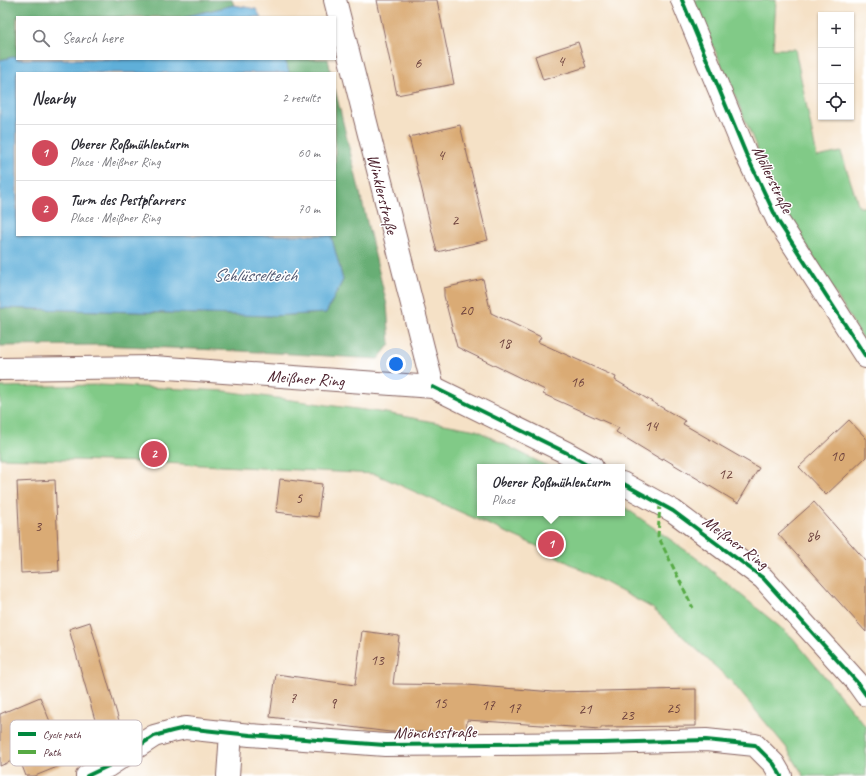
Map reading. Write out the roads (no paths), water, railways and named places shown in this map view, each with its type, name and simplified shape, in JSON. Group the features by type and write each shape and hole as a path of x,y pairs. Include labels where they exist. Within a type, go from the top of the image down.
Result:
{"street":[{"name":"Winklerstraße","path":"335,0 433,387"},
{"name":"Möllerstraße","path":"682,0 746,154 778,221 866,357"},
{"name":"Meißner Ring","path":"0,369 154,367 433,387 587,464"},
{"name":"Meißner Ring","path":"625,485 673,511 763,578 856,681 866,696"},
{"name":"Mönchsstraße","path":"142,744 154,736 185,728 339,743 385,745 602,743 706,740 756,745 774,764 782,776"},
{"path":"228,776 232,733"},
{"name":"Mönchsstraße","path":"87,776 108,766"}],"water":[{"path":"234,5 256,9 260,16 187,16"},
{"name":"Schlüsselteich","path":"16,56 16,60 285,60 289,72 16,72 16,236 331,236 343,280 326,313 271,316 0,308 0,60"}],"place":[{"name":"Turm des Pestpfarrers","path":"154,454"},
{"name":"Oberer Roßmühlenturm","path":"551,544"}]}
